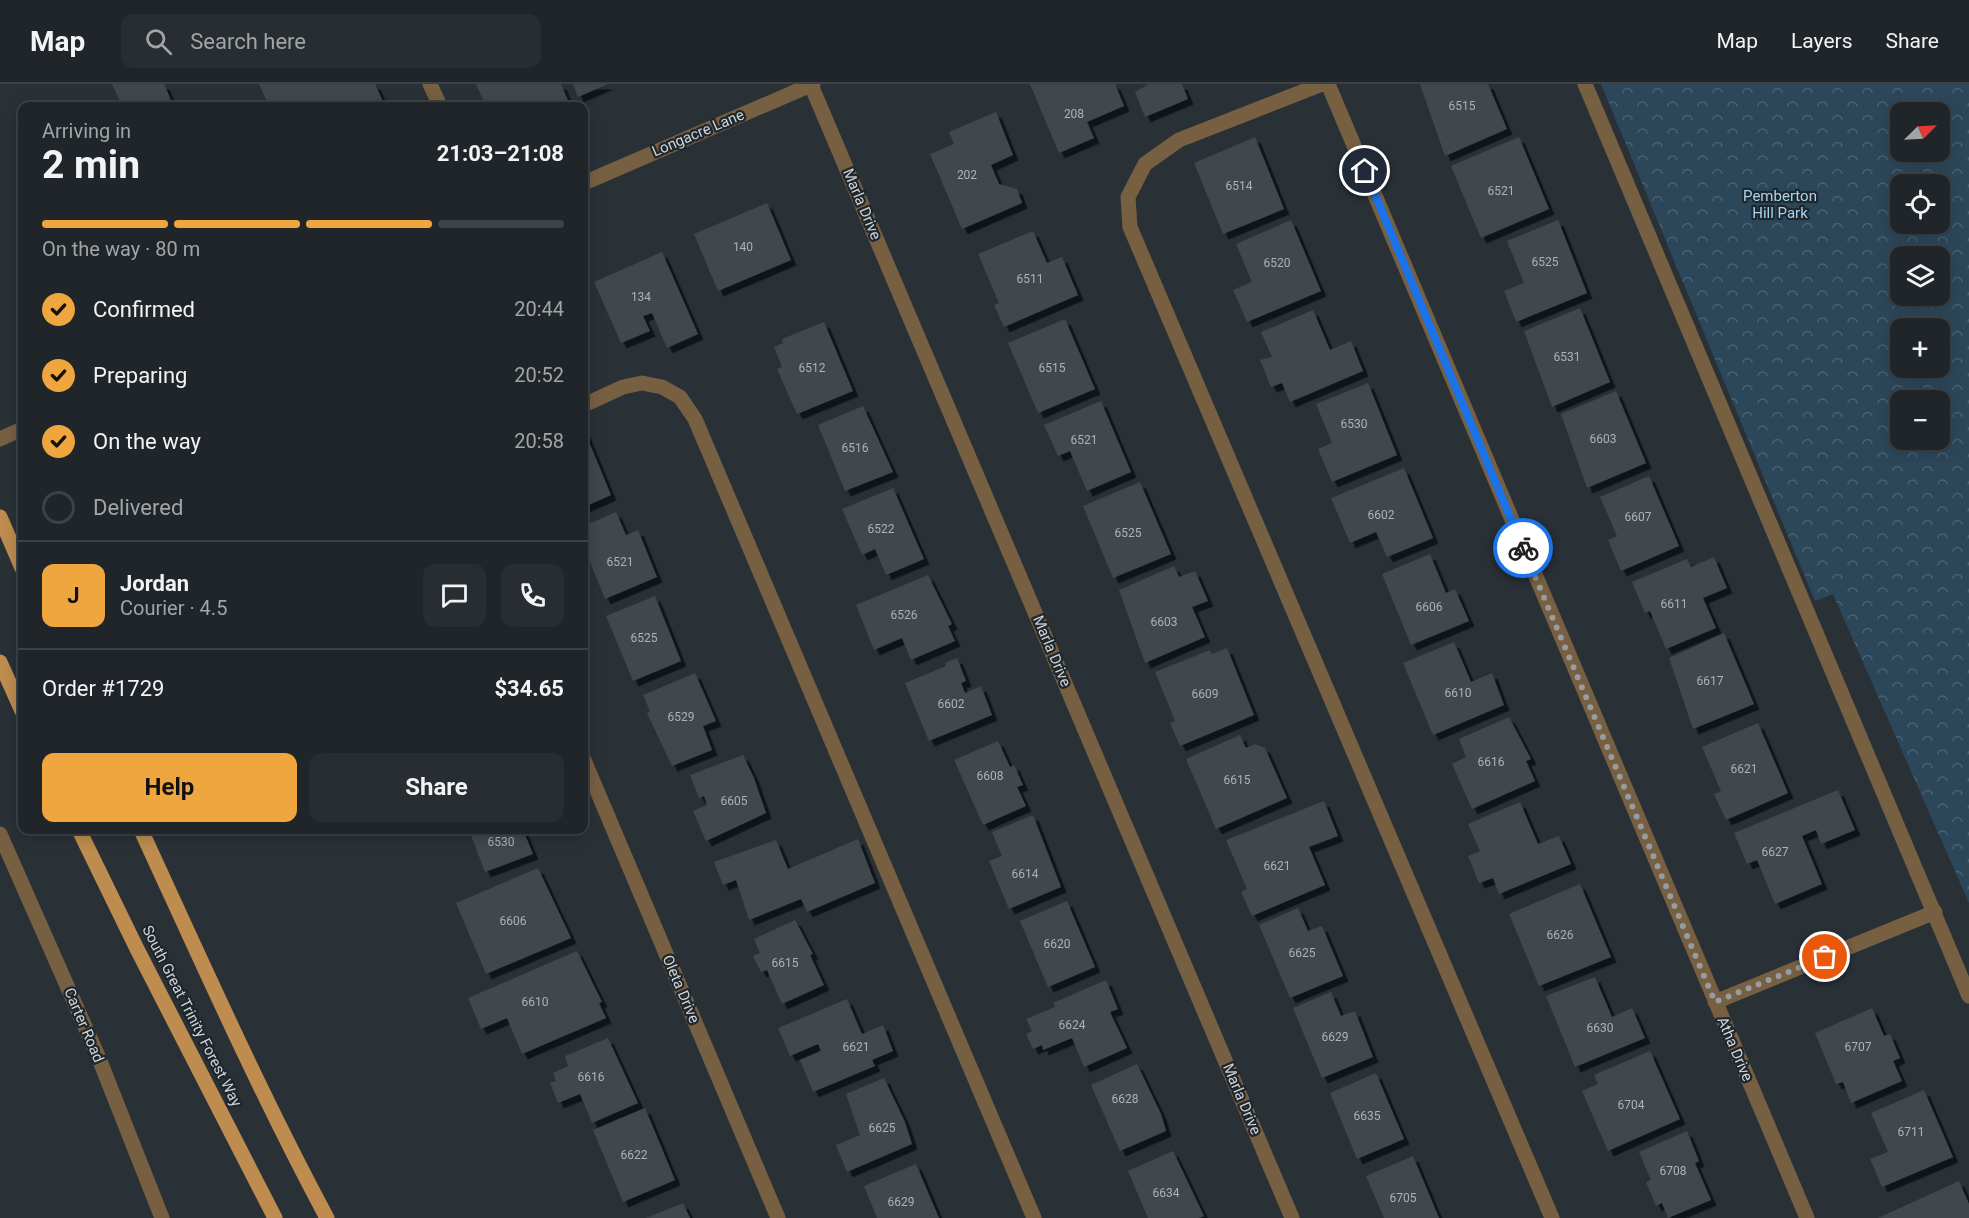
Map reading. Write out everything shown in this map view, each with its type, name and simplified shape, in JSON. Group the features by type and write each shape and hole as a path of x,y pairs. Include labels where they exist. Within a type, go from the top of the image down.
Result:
{"main road":[{"path":"0,517 18,559"},
{"path":"0,662 18,702"},
{"name":"South Great Trinity Forest Way","path":"81,834 142,959 276,1218"},
{"name":"South Great Trinity Forest Way","path":"143,834 248,1060 327,1218"}],"street":[{"path":"430,84 438,102"},
{"name":"Longacre Lane","path":"588,181 812,84"},
{"name":"Marla Drive","path":"812,84 1292,1218"},
{"path":"1322,84 1179,140 1145,164 1128,197 1130,227 1552,1218"},
{"name":"Atha Drive","path":"1328,84 1807,1218"},
{"path":"1585,84 1969,996"},
{"path":"588,403 623,387 642,383 662,387 680,397 695,419 1034,1218"},
{"path":"0,439 18,431"},
{"name":"Oleta Drive","path":"588,769 778,1218"},
{"name":"Carter Road","path":"0,834 98,1056 162,1218"},
{"path":"1715,1002 1935,912"}],"green space":[{"name":"Pemberton Hill Park","path":"1601,84 1969,84 1969,903 1833,594 1815,601"}],"building":[{"path":"112,84 164,84 171,100 166,102 120,102"},
{"path":"259,84 375,84 383,102 267,102"},
{"path":"476,84 561,84 569,102 484,102"},
{"path":"573,84 608,84 578,97"},
{"path":"1030,84 1115,84 1124,106 1087,122 1094,138 1059,153"},
{"path":"1149,84 1182,84 1188,99 1145,117 1135,92"},
{"path":"1420,84 1488,84 1507,129 1445,156"},
{"path":"996,112 1013,155 991,165 999,184 1017,189 1022,203 962,229 930,154 954,144 949,132"},
{"path":"1255,137 1284,209 1223,234 1194,163"},
{"path":"1519,137 1549,209 1481,238 1451,166"},
{"path":"767,203 791,260 718,291 694,234"},
{"path":"1291,220 1321,291 1247,322 1233,290 1252,282 1236,244"},
{"path":"1558,220 1587,293 1516,322 1504,291 1524,283 1507,241"},
{"path":"1033,231 1047,263 1062,257 1078,295 1004,327 994,305 999,303 978,254"},
{"path":"662,252 698,334 667,348 652,313 643,316 650,331 621,343 594,282"},
{"path":"1580,308 1610,382 1552,407 1524,331"},
{"path":"1313,310 1330,350 1351,341 1363,371 1290,402 1282,383 1271,387 1260,360 1272,357 1261,332"},
{"path":"1065,319 1095,389 1038,413 1008,343"},
{"path":"824,322 853,391 797,414 777,369 782,367 774,347 783,343 782,339"},
{"path":"1368,383 1397,455 1332,482 1318,449 1332,443 1316,404"},
{"path":"1616,391 1646,463 1587,488 1561,414"},
{"path":"1101,401 1131,472 1087,491 1070,451 1058,456 1044,425"},
{"path":"863,406 893,472 845,491 818,425"},
{"path":"588,440 611,495 588,505"},
{"path":"1404,468 1433,538 1387,557 1376,532 1350,543 1331,498"},
{"path":"1649,476 1679,546 1621,571 1608,540 1617,536 1600,497"},
{"path":"1140,482 1171,554 1113,578 1083,506"},
{"path":"893,488 924,559 886,575 875,549 862,555 842,509"},
{"path":"616,512 626,535 638,530 657,577 605,599 588,557 588,524"},
{"path":"1430,554 1446,593 1455,589 1469,621 1411,645 1382,574"},
{"path":"1714,557 1727,588 1703,598 1716,628 1666,649 1650,611 1645,613 1632,582 1687,559 1691,567"},
{"path":"1174,566 1179,577 1195,571 1208,601 1192,607 1205,637 1145,663 1119,590"},
{"path":"928,575 952,624 948,626 955,641 911,660 902,638 874,650 856,605"},
{"path":"655,596 681,661 633,681 606,616"},
{"path":"1724,633 1754,704 1693,729 1669,658"},
{"path":"1454,642 1471,682 1492,673 1504,705 1433,735 1403,663"},
{"path":"1227,648 1254,715 1180,746 1170,723 1175,721 1155,672 1210,650 1212,654"},
{"path":"957,658 966,681 961,683 965,693 981,686 992,715 929,741 905,683 946,666 945,663"},
{"path":"695,673 716,721 703,726 712,750 672,766 647,713 650,711 643,695"},
{"path":"1509,717 1531,759 1526,761 1535,781 1472,809 1452,764 1466,757 1459,739"},
{"path":"1758,723 1788,793 1726,820 1714,794 1721,791 1702,747"},
{"path":"1240,735 1246,748 1255,744 1265,748 1287,798 1216,829 1186,759"},
{"path":"998,741 1010,767 1014,765 1023,785 1017,787 1026,806 983,825 954,760"},
{"path":"743,755 766,813 706,841 693,811 707,805 704,796 699,798 690,775"},
{"path":"1838,790 1855,830 1821,844 1816,830 1802,836 1822,884 1775,904 1757,860 1747,864 1734,833"},
{"path":"1324,801 1338,836 1309,847 1325,885 1252,916 1241,892 1247,889 1226,840"},
{"path":"1520,802 1538,844 1559,836 1571,864 1499,894 1493,878 1479,883 1468,856 1480,851 1468,824"},
{"path":"1033,815 1061,887 1009,909 989,861 1002,856 992,832"},
{"path":"471,834 525,834 533,854 485,872"},
{"path":"858,839 875,883 807,912 801,899 749,920 736,880 723,885 714,862 776,840 788,869"},
{"path":"538,868 571,938 486,974 456,903"},
{"path":"1580,884 1611,957 1539,986 1509,914"},
{"path":"1067,901 1095,967 1048,987 1020,921"},
{"path":"1298,908 1308,931 1322,926 1343,976 1290,998 1259,925"},
{"path":"795,920 813,954 810,955 824,985 782,1004 767,970 761,972 753,956 760,953 754,939"},
{"path":"577,951 602,1002 599,1003 606,1018 522,1054 507,1018 481,1029 468,998"},
{"path":"1595,977 1612,1017 1632,1008 1645,1038 1575,1067 1546,996"},
{"path":"1106,980 1118,1009 1110,1012 1127,1048 1084,1067 1072,1038 1043,1050 1042,1045 1033,1049 1026,1034 1032,1031 1026,1019 1055,1007 1053,1003"},
{"path":"1331,992 1341,1016 1355,1011 1373,1057 1322,1078 1293,1008"},
{"path":"847,999 862,1034 883,1025 893,1051 872,1060 875,1066 813,1092 800,1060 821,1051 818,1044 790,1056 778,1028"},
{"path":"1872,1008 1884,1036 1890,1034 1900,1058 1893,1061 1902,1081 1851,1103 1843,1082 1836,1084 1815,1033"},
{"path":"608,1038 638,1103 592,1123 580,1094 558,1103 550,1083 556,1081 553,1073 568,1066 565,1056"},
{"path":"1650,1051 1680,1119 1608,1151 1582,1091 1598,1084 1594,1075"},
{"path":"1137,1064 1161,1114 1166,1131 1120,1151 1091,1085"},
{"path":"1376,1073 1404,1139 1357,1159 1330,1093"},
{"path":"884,1078 905,1122 912,1144 847,1172 836,1145 860,1135 846,1094"},
{"path":"1924,1090 1953,1157 1882,1187 1870,1159 1888,1152 1871,1113"},
{"path":"645,1108 675,1180 623,1202 593,1130"},
{"path":"1687,1131 1699,1161 1695,1163 1711,1200 1668,1218 1662,1203 1656,1206 1646,1182 1651,1180 1639,1152"},
{"path":"1173,1151 1204,1216 1199,1218 1148,1218 1128,1171"},
{"path":"1413,1156 1439,1218 1384,1218 1366,1176"},
{"path":"916,1164 939,1218 877,1218 864,1186"},
{"path":"1959,1181 1969,1204 1969,1218 1878,1218"},
{"path":"683,1203 690,1218 646,1218"}],"way so far":[{"path":"1523,548 1715,1002 1825,957"}],"route":[{"path":"1365,171 1523,548"}]}
